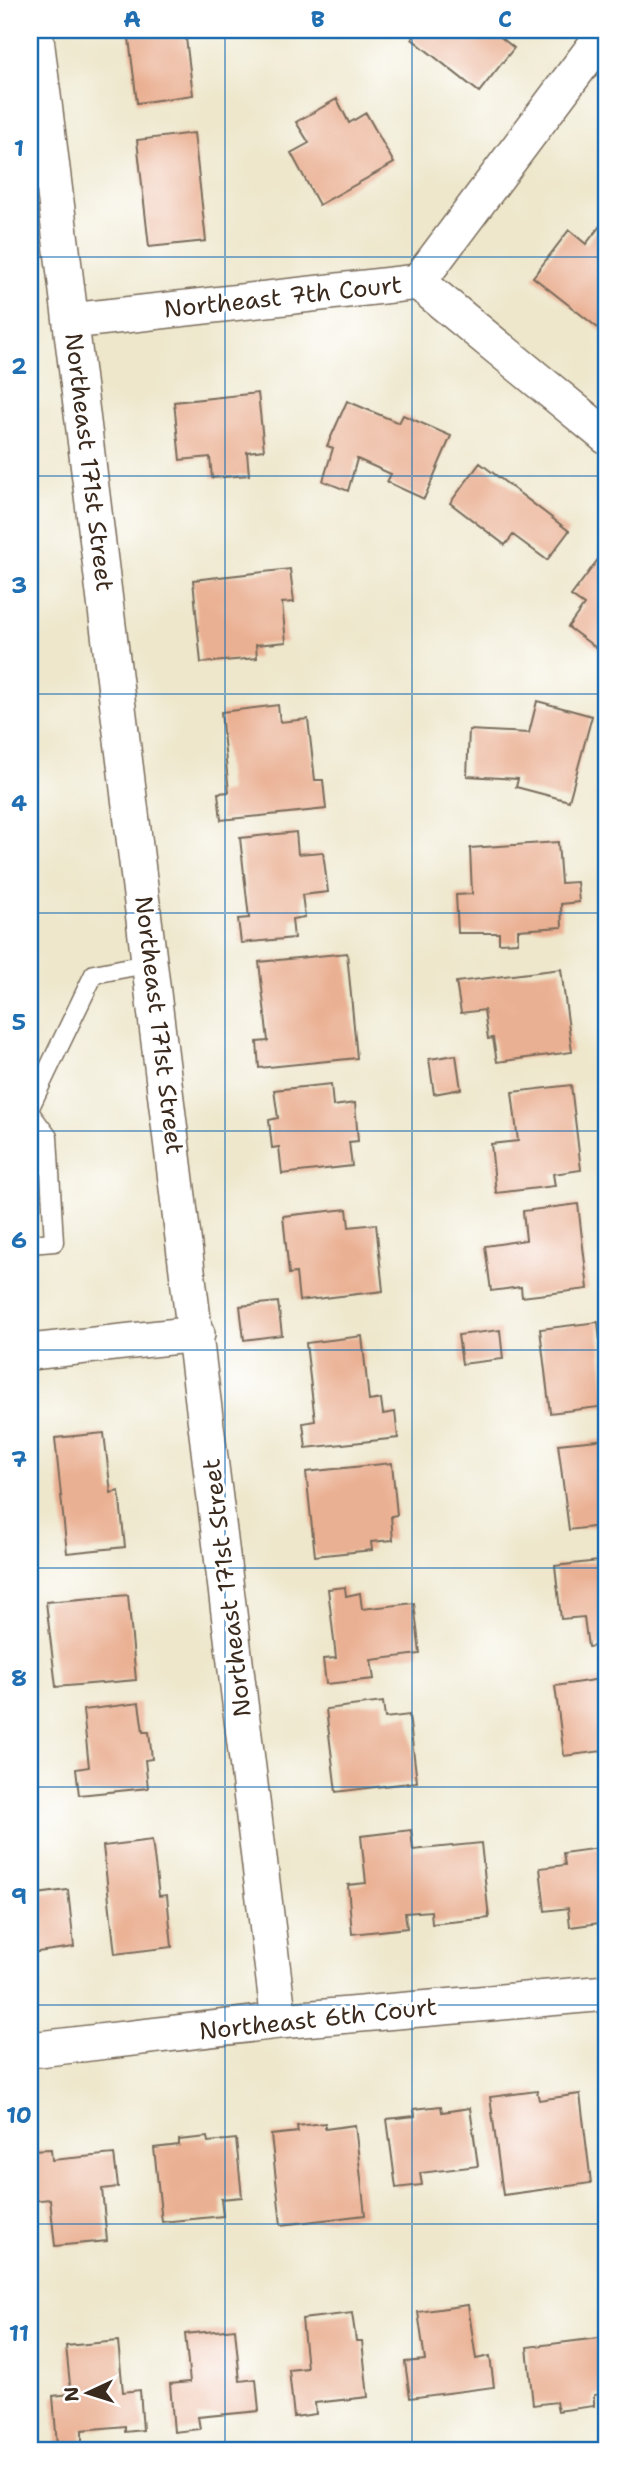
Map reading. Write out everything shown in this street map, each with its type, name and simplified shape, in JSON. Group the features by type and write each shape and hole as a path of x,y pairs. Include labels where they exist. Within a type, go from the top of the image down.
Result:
{"street":[{"name":"Northeast 171st Street","path":"35,30 41,171 71,321 279,2021"},
{"path":"418,282 602,32"},
{"name":"Northeast 7th Court","path":"71,321 418,282 607,437"},
{"path":"30,1352 197,1334"},
{"name":"Northeast 6th Court","path":"30,2050 279,2021 607,1993"}],"lane":[{"path":"30,1107 94,974 151,963"},
{"path":"30,1114 48,1137 54,1242 30,1244"}],"building":[{"path":"128,30 185,30 193,95 137,103"},
{"path":"419,30 492,30 514,48 479,92 412,39"},
{"path":"337,99 349,123 366,113 394,163 319,205 291,153 309,143 296,122"},
{"path":"194,133 206,241 149,247 137,140"},
{"path":"603,222 607,225 607,335 533,277 569,230 586,244"},
{"path":"258,393 264,450 247,452 249,475 212,478 210,457 180,460 174,402"},
{"path":"347,401 399,423 403,415 451,436 424,499 387,482 391,474 357,459 348,491 323,481 333,448 327,446"},
{"path":"480,463 569,531 547,560 513,535 505,545 450,503"},
{"path":"605,550 607,656 568,627 584,605 571,596"},
{"path":"290,569 294,602 282,603 286,642 256,645 257,658 201,663 193,580"},
{"path":"537,701 592,716 569,801 516,787 518,779 467,776 469,730 529,733"},
{"path":"278,705 280,722 308,719 315,780 323,780 326,809 221,820 218,793 229,792 221,712"},
{"path":"296,832 298,854 323,852 328,892 302,895 305,917 292,919 294,938 241,943 238,919 249,918 240,838"},
{"path":"558,842 561,883 577,882 579,902 561,904 562,927 518,930 518,942 499,943 499,933 458,933 456,895 472,894 470,848"},
{"path":"347,953 357,1058 259,1068 257,1042 268,1041 259,962"},
{"path":"561,969 572,1052 497,1062 493,1038 488,1039 484,1010 461,1013 456,982"},
{"path":"456,1055 461,1089 434,1094 429,1059"},
{"path":"331,1084 333,1106 355,1103 358,1141 349,1142 352,1166 282,1174 279,1147 272,1148 269,1120 278,1118 274,1090"},
{"path":"571,1085 581,1170 553,1174 555,1186 496,1193 491,1144 518,1141 512,1092"},
{"path":"578,1204 588,1289 522,1297 521,1287 491,1291 485,1246 526,1240 523,1211"},
{"path":"347,1209 349,1227 376,1224 383,1291 299,1301 296,1273 289,1274 283,1216"},
{"path":"278,1302 282,1335 244,1340 240,1306"},
{"path":"598,1322 607,1406 550,1413 540,1329"},
{"path":"500,1330 503,1359 462,1364 458,1335"},
{"path":"362,1336 369,1401 381,1399 383,1414 395,1412 398,1438 306,1448 303,1423 315,1421 306,1343"},
{"path":"104,1433 111,1493 119,1491 125,1547 67,1553 55,1438"},
{"path":"607,1439 607,1525 569,1530 558,1444"},
{"path":"392,1463 397,1515 391,1516 393,1540 371,1542 372,1550 315,1556 306,1472"},
{"path":"607,1560 607,1645 588,1647 584,1617 561,1619 555,1566"},
{"path":"345,1587 346,1596 360,1593 362,1609 414,1603 420,1654 371,1660 374,1679 326,1684 323,1659 336,1658 328,1589"},
{"path":"128,1595 136,1680 56,1687 46,1602"},
{"path":"607,1678 607,1765 604,1765 602,1751 564,1756 555,1686"},
{"path":"383,1702 385,1718 409,1715 417,1782 336,1792 326,1709"},
{"path":"139,1703 143,1732 149,1732 152,1759 145,1760 148,1788 79,1795 76,1769 89,1767 83,1710"},
{"path":"411,1830 413,1850 481,1843 489,1918 432,1924 431,1911 405,1913 407,1928 352,1934 348,1885 366,1883 361,1836"},
{"path":"607,1839 607,1922 570,1927 568,1908 545,1911 540,1868 565,1865 563,1853 600,1848 599,1840"},
{"path":"152,1840 159,1896 167,1895 172,1947 115,1954 103,1846"},
{"path":"68,1890 74,1947 30,1953 30,1895"},
{"path":"537,2091 539,2100 580,2094 591,2183 503,2195 490,2097"},
{"path":"441,2106 442,2112 470,2108 478,2166 420,2173 422,2185 396,2188 387,2119 415,2116 414,2109"},
{"path":"325,2123 325,2129 355,2125 365,2215 281,2225 271,2135 298,2132 297,2126"},
{"path":"207,2137 208,2142 236,2139 242,2197 221,2199 223,2216 162,2222 154,2148 179,2145 179,2140"},
{"path":"51,2149 52,2160 114,2154 118,2187 102,2189 107,2241 55,2246 50,2199 30,2201 30,2150"},
{"path":"468,2305 476,2359 490,2356 494,2387 410,2398 405,2362 425,2360 418,2312"},
{"path":"352,2313 356,2341 362,2341 368,2397 315,2403 316,2414 294,2417 289,2370 307,2368 302,2319"},
{"path":"235,2329 240,2381 256,2379 259,2411 198,2417 200,2429 174,2432 170,2384 190,2382 185,2334"},
{"path":"607,2337 607,2393 594,2395 594,2406 558,2411 556,2402 533,2405 527,2347"},
{"path":"118,2341 123,2392 140,2390 143,2430 125,2432 125,2426 82,2430 82,2442 57,2445 53,2396 71,2394 66,2346"}]}
